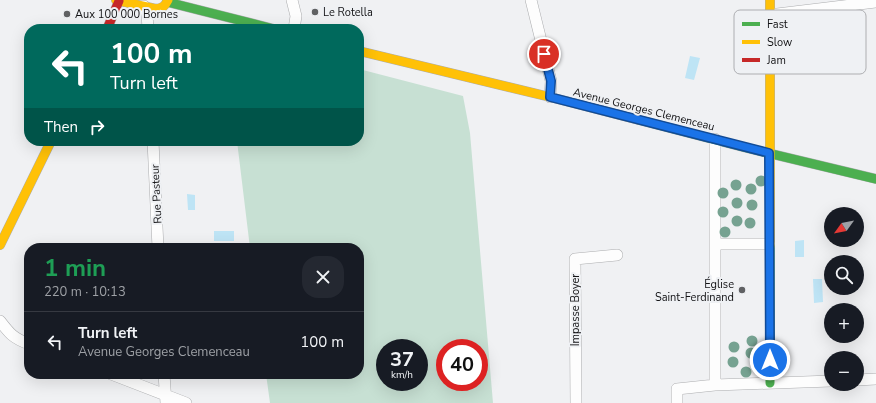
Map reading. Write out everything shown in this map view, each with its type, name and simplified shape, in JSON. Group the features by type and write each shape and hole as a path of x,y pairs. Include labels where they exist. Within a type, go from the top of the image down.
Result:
{"main road":[{"path":"108,24 117,1 159,9 164,7 168,1 255,24"},
{"name":"Avenue Georges Clemenceau","path":"364,52 550,97 876,179"},
{"path":"770,74 770,383"},
{"path":"0,245 49,146"}],"street":[{"path":"292,0 296,16 295,24"},
{"path":"531,0 551,81 550,97"},
{"path":"811,10 876,2"},
{"path":"144,6 147,14 148,24"},
{"path":"715,139 715,385"},
{"name":"Rue Pasteur","path":"153,146 158,243"},
{"path":"715,244 769,244"},
{"name":"Impasse Boyer","path":"576,403 575,259 618,255"},
{"path":"0,321 8,332 16,339 24,342"},
{"path":"122,379 166,399 186,403"},
{"path":"164,379 166,399"},
{"path":"864,380 876,379"},
{"path":"677,403 677,390 715,385 824,381"}],"green space":[{"path":"364,70 463,96 470,133 488,339 436,339 436,391 488,391 488,344 493,403 270,403 267,379 364,379 364,243 249,243 238,146 364,146"}],"water":[{"path":"690,56 700,58 694,80 685,78"},
{"path":"187,194 195,195 195,210 188,210"},
{"path":"214,231 234,231 234,241 214,241"},
{"path":"804,240 804,257 795,257 795,241"},
{"path":"813,279 822,279 823,302 814,303"}],"traffic: fast":[{"path":"167,2 254,24"},
{"path":"639,120 876,179"},
{"path":"770,246 770,383"}],"traffic: slow":[{"path":"116,0 156,9 164,6 168,0"},
{"path":"770,0 770,10"},
{"path":"364,52 639,120"},
{"path":"770,74 770,246"},
{"path":"0,245 49,146"}],"traffic: jam":[{"path":"109,24 119,1"}],"place":[{"name":"Le Rotella","path":"315,12"},
{"name":"Aux 100 000 Bornes","path":"67,14"},
{"name":"Église Saint-Ferdinand","path":"742,290"}],"route":[{"path":"544,54 552,86 550,97 769,153 770,360"}]}
